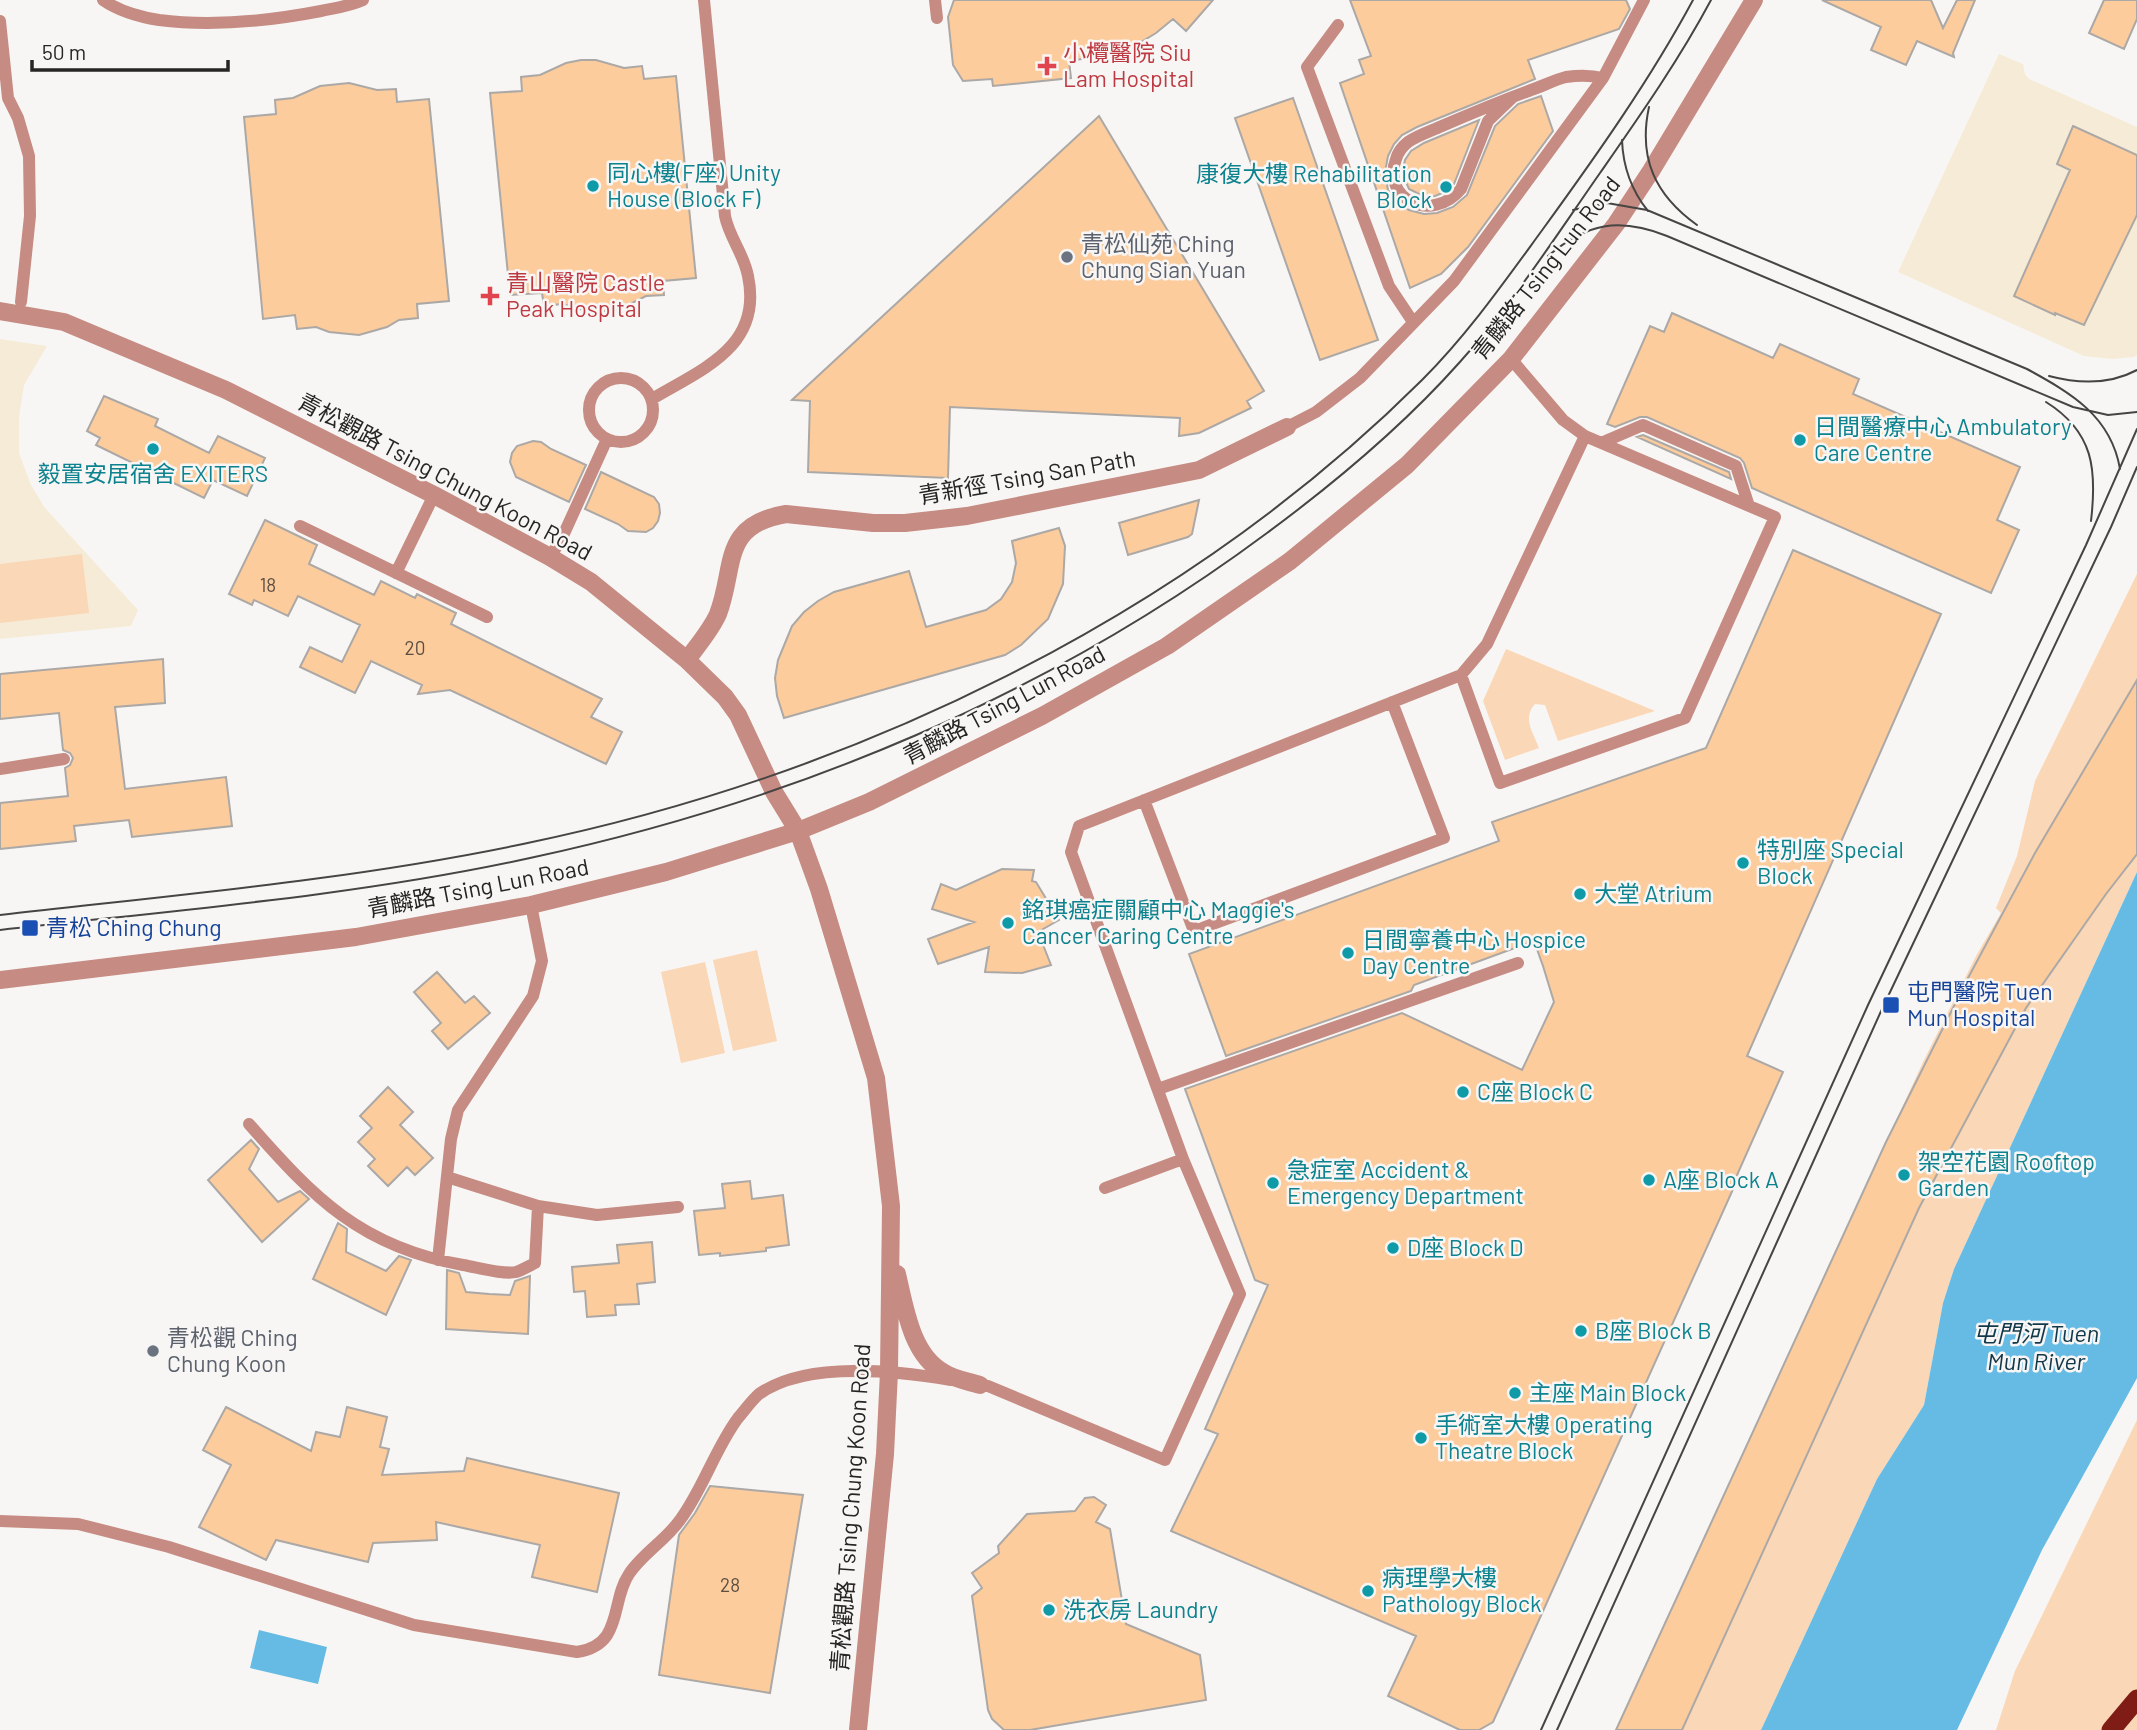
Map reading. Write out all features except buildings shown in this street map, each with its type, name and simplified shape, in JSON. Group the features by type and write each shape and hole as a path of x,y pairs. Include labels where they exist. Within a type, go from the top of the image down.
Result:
{"highway":[{"path":"2111,1730 2137,1699"}],"street":[{"name":"青麟路 Tsing Lun Road","path":"0,980 356,937 531,905 666,873 798,831 869,802 1042,716 1167,646 1290,561 1406,465 1511,359 1629,206 1754,0"},
{"name":"青松觀路 Tsing Chung Koon Road","path":"0,311 64,321 226,390 550,557 591,582 687,660 738,715 774,792 798,831 819,889 876,1078 891,1206 889,1372 885,1454 858,1730"},
{"name":"青新徑 Tsing San Path","path":"687,660 718,615 729,563 740,538 760,522 773,516 811,515 873,523 905,523 967,516 1199,470 1287,427"},
{"name":"青松觀路 Tsing Chung Koon Road","path":"890,1247 908,1321 925,1358 943,1373 980,1385"}],"lane":[{"path":"103,0 126,12 159,20 220,22 305,14 363,0"},
{"path":"652,399 725,355 743,331 751,304 748,275 725,216 705,0"},
{"path":"935,0 937,18"},
{"path":"1287,427 1316,412 1360,378 1454,281 1603,78 1644,0"},
{"path":"0,20 8,98 18,118 29,156 30,216 21,302"},
{"path":"1338,25 1307,67 1389,286 1413,322"},
{"path":"1513,97 1488,121 1461,189 1454,198 1445,204 1424,207 1415,204 1400,191 1393,170 1398,152 1411,140 1513,97 1565,78 1593,75 1603,78"},
{"path":"1461,675 1500,783 1685,718 1775,517 1585,436 1563,420 1511,359"},
{"path":"612,379 631,380 640,384 652,399 653,418 643,434 626,442 607,439 599,434 589,417 591,398 603,383 612,379"},
{"path":"1601,443 1643,425 1736,466 1749,506"},
{"path":"0,1521 78,1524 169,1547 414,1625 577,1652 590,1650 610,1632 628,1575 680,1521 737,1420 759,1395 792,1378 859,1371 889,1372 980,1385 1165,1460 1240,1294 1183,1159 1071,852 1079,826 1461,675 1487,644 1585,436"},
{"path":"550,557 607,439"},
{"path":"396,573 434,495"},
{"path":"300,526 487,617"},
{"path":"1144,800 1194,931 1444,838 1392,702"},
{"path":"0,769 64,759"},
{"path":"438,1260 451,1139 458,1110 533,996 542,961 531,905"},
{"path":"1158,1089 1518,963"},
{"path":"249,1124 297,1179 343,1218 392,1246 438,1260 513,1273 535,1264 538,1206"},
{"path":"1105,1188 1183,1159"},
{"path":"447,1177 538,1206 597,1215 678,1207"}],"shaded area":[{"path":"1999,54 2023,64 2029,79 2137,127 2137,355 2134,357 2112,359 2084,356 1898,272"},
{"path":"0,339 47,346 24,385 19,417 19,453 31,485 45,508 138,610 131,626 0,639"},
{"path":"82,554 89,613 0,623 0,564"},
{"path":"2137,574 2137,872 1954,1269 1943,1303 1924,1405 1877,1479 1761,1730 1615,1730 1923,1062 1976,956 2001,913 1996,908 2017,856 2035,781"},
{"path":"1506,649 1655,711 1558,741 1545,705 1535,704 1529,720 1539,748 1505,760 1483,701"},
{"path":"757,950 777,1041 733,1051 713,960"},
{"path":"705,962 725,1053 681,1063 661,972"},
{"path":"2137,1420 2137,1730 1996,1730 2015,1671"}],"water":[{"name":"屯門河 Tuen Mun River","path":"2137,872 2137,1378 2042,1550 1957,1730 1761,1730 1877,1479 1924,1405 1943,1303 1954,1269"},
{"path":"259,1630 327,1647 318,1684 250,1668"}],"tram line":[{"path":"0,915 328,877 523,844 647,814 769,776 889,730 1006,676 1119,614 1227,544 1328,466 1422,380 1485,307 1583,174 1641,88 1693,0"},
{"path":"0,930 266,901 399,882 530,858 629,834 726,806 822,773 916,735 1097,645 1183,591 1293,514 1368,453 1437,387 1497,318 1532,270 1658,88 1711,0"},
{"path":"1649,107 1646,143 1653,174 1670,201 1697,225"},
{"path":"1622,140 1629,178 1648,211"},
{"path":"1573,210 1607,203 1647,210 2027,369 2059,387 2087,408 2108,434 2120,469"},
{"path":"1548,256 1576,236 1604,226 1634,226 1650,230 2073,407 2108,415 2137,412"},
{"path":"2049,376 2094,382 2137,370"},
{"path":"2046,402 2074,426 2089,454 2093,485 2091,521"},
{"path":"1541,1730 1868,1005 2086,545 2137,429"},
{"path":"1557,1730 1882,1009 2137,467"}],"place":[{"name":"小欖醫院 Siu Lam Hospital","path":"1047,66"},
{"name":"同心樓(F座) Unity House (Block F)","path":"593,186"},
{"name":"康復大樓 Rehabilitation Block","path":"1446,187"},
{"name":"青松仙苑 Ching Chung Sian Yuan","path":"1067,257"},
{"name":"青山醫院 Castle Peak Hospital","path":"490,296"},
{"name":"日間醫療中心 Ambulatory Care Centre","path":"1800,440"},
{"name":"毅置安居宿舍 EXITERS","path":"153,449"},
{"name":"特別座 Special Block","path":"1743,863"},
{"name":"大堂 Atrium","path":"1580,894"},
{"name":"銘琪癌症關顧中心 Maggie's Cancer Caring Centre","path":"1008,923"},
{"name":"青松 Ching Chung","path":"30,928"},
{"name":"日間寧養中心 Hospice Day Centre","path":"1348,953"},
{"name":"屯門醫院 Tuen Mun Hospital","path":"1891,1005"},
{"name":"C座 Block C","path":"1463,1092"},
{"name":"架空花園 Rooftop Garden","path":"1904,1175"},
{"name":"A座 Block A","path":"1649,1180"},
{"name":"急症室 Accident & Emergency Department","path":"1273,1183"},
{"name":"D座 Block D","path":"1393,1248"},
{"name":"B座 Block B","path":"1581,1331"},
{"name":"青松觀 Ching Chung Koon","path":"153,1351"},
{"name":"主座 Main Block","path":"1515,1393"},
{"name":"手術室大樓 Operating Theatre Block","path":"1421,1438"},
{"name":"病理學大樓 Pathology Block","path":"1368,1591"},
{"name":"洗衣房 Laundry","path":"1049,1610"}]}
